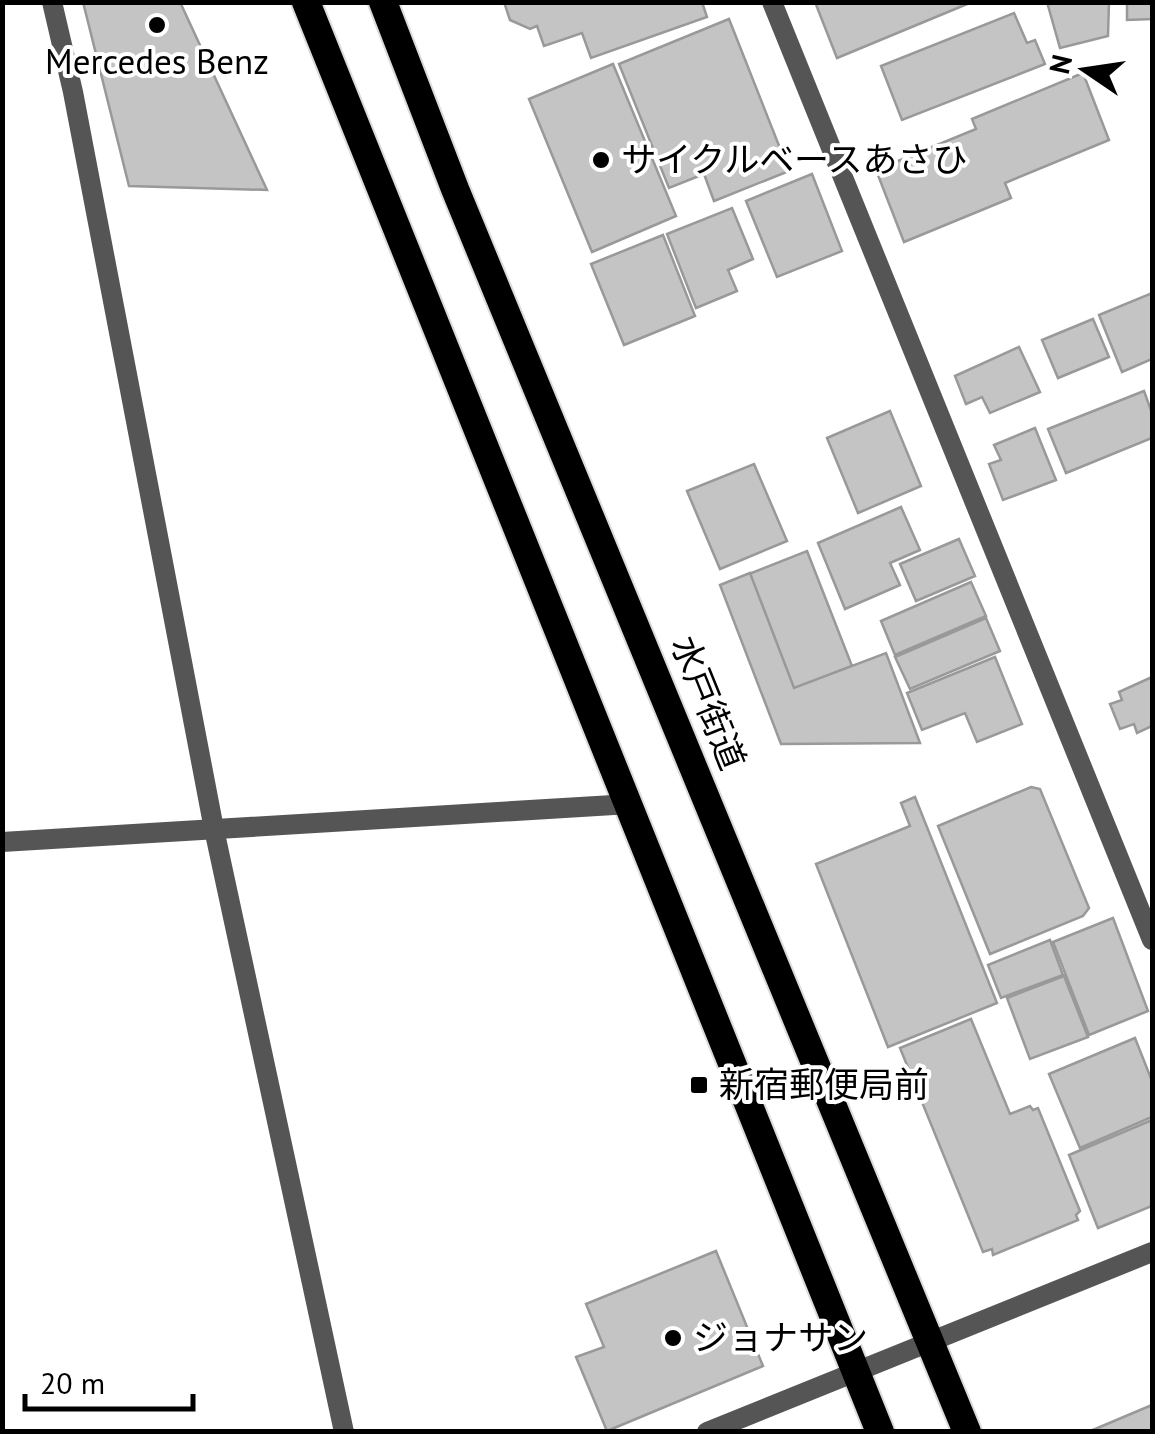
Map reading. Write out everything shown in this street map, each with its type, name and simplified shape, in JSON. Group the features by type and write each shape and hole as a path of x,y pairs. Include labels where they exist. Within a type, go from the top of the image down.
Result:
{"highway":[{"path":"306,2 880,1432"},
{"name":"水戸街道","path":"384,2 455,190 967,1432"}],"street":[{"path":"52,2 73,92 214,829 344,1432"},
{"path":"772,2 1152,940"},
{"path":"2,842 630,804"},
{"path":"707,1432 1152,1252"}],"building":[{"path":"83,2 180,2 267,190 129,186"},
{"path":"504,2 702,2 707,17 591,58 582,33 544,46 537,26 530,29 510,20"},
{"path":"815,2 972,2 837,58"},
{"path":"1047,2 1109,2 1108,36 1060,48"},
{"path":"1127,2 1152,2 1152,19 1127,20"},
{"path":"1014,13 1027,43 1035,40 1045,64 902,120 881,66"},
{"path":"729,19 789,171 714,201 704,174 669,188 619,64"},
{"path":"613,64 676,216 592,252 529,99"},
{"path":"1083,73 1109,140 1005,183 1011,198 904,242 876,170 976,129 972,119"},
{"path":"812,174 842,251 777,277 746,201"},
{"path":"732,208 753,259 728,270 737,291 696,308 667,234"},
{"path":"663,235 695,316 624,345 591,264"},
{"path":"1152,293 1152,359 1122,372 1099,315"},
{"path":"1093,319 1109,357 1058,378 1042,340"},
{"path":"1019,347 1040,392 990,413 982,397 966,404 955,376"},
{"path":"1144,391 1152,413 1152,438 1066,473 1048,429"},
{"path":"890,411 921,486 858,513 827,438"},
{"path":"1035,428 1056,480 1003,500 989,464 1001,460 994,445"},
{"path":"754,464 787,541 720,569 687,491"},
{"path":"901,507 920,550 890,563 900,585 845,609 818,543"},
{"path":"959,539 975,576 916,601 900,564"},
{"path":"807,551 852,666 794,689 749,574"},
{"path":"750,573 794,688 886,653 920,743 781,744 720,585"},
{"path":"971,582 986,616 895,655 881,621"},
{"path":"986,618 1000,651 910,689 895,657"},
{"path":"995,657 1022,724 977,742 965,713 922,730 907,693"},
{"path":"1152,677 1152,726 1137,733 1134,724 1120,729 1110,704 1122,700 1119,692"},
{"path":"1031,787 1040,789 1089,908 1083,916 990,954 938,826"},
{"path":"915,797 997,1003 888,1047 816,864 910,826 901,803"},
{"path":"1113,918 1148,1011 1089,1035 1053,942"},
{"path":"1050,940 1063,975 1001,998 988,965"},
{"path":"1064,976 1088,1037 1030,1059 1007,998"},
{"path":"971,1019 1010,1114 1030,1106 1033,1110 1038,1108 1080,1211 1076,1215 1078,1220 993,1255 992,1249 983,1252 900,1048"},
{"path":"1135,1038 1152,1081 1152,1117 1080,1148 1049,1074"},
{"path":"1152,1120 1152,1206 1098,1228 1069,1155"},
{"path":"716,1251 763,1366 607,1431 576,1357 604,1347 586,1304"},
{"path":"1152,1405 1152,1432 1088,1432"}],"place":[{"name":"Mercedes Benz","path":"157,25"},
{"name":"サイクルベースあさひ","path":"601,160"},
{"name":"新宿郵便局前","path":"699,1085"},
{"name":"ジョナサン","path":"673,1338"}]}
